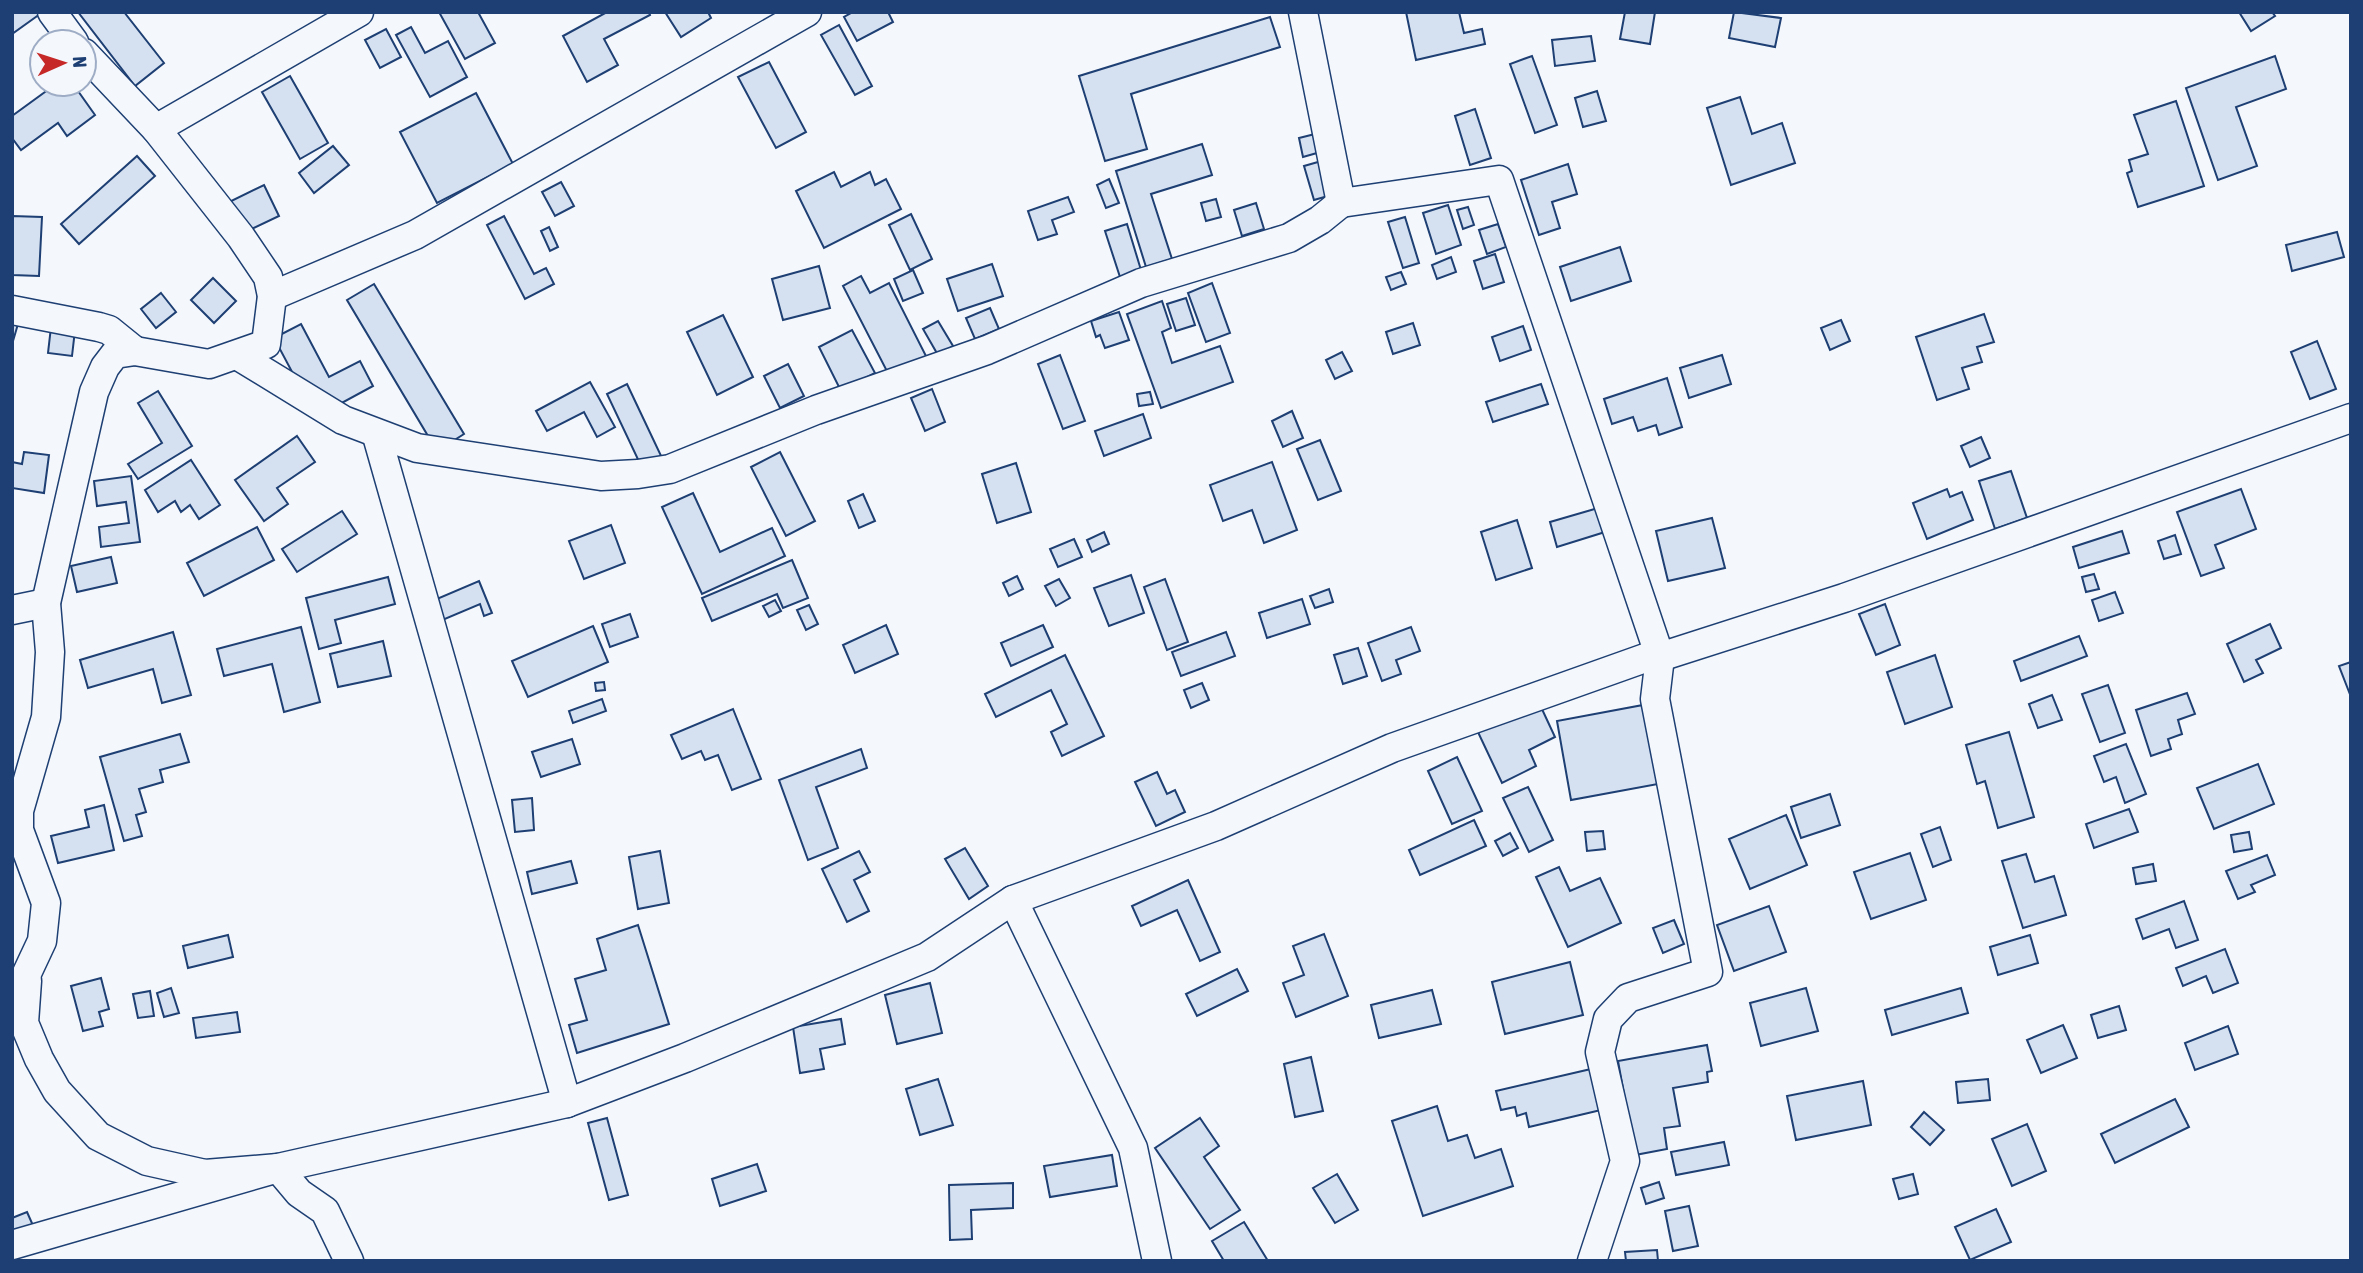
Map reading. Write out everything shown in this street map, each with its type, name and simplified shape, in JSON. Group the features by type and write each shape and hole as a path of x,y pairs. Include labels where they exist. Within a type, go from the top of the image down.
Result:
{"street":[{"path":"52,12 64,28"},
{"path":"156,129 359,12"},
{"path":"272,296 415,235 807,12"},
{"path":"1303,12 1341,203"},
{"path":"12,1005 27,979 42,941 46,903 19,830 19,811 46,717 50,652 46,603 94,392 105,367 115,354 135,351 209,364 266,344 272,296 268,277 242,237 156,129 98,67"},
{"path":"236,355 343,420 377,436 417,448 601,476 670,469 816,410 987,350 1140,283 1289,238 1341,203 1499,180 1660,657 1655,699 1708,972 1628,998 1608,1019 1600,1052 1625,1161 1592,1261"},
{"path":"12,310 109,330 135,351"},
{"path":"12,1245 278,1168 567,1103 685,1058 927,957 1013,900 1216,825 1392,748 1648,657 1660,657 1844,598 2351,418"},
{"path":"377,436 567,1103"},
{"path":"12,610 46,603"},
{"path":"1013,900 1133,1148 1157,1261"},
{"path":"27,979 24,1023 39,1059 57,1091 98,1136 147,1161 205,1174 278,1168"},
{"path":"278,1168 299,1193 325,1211 349,1261"}],"building":[{"path":"12,12 39,12 40,14 12,34"},
{"path":"78,12 124,12 164,63 135,86 98,38 98,28 90,28"},
{"path":"439,12 478,12 495,43 465,59"},
{"path":"607,12 649,12 650,15 604,39 618,65 587,82 563,36"},
{"path":"665,12 708,12 711,18 681,37"},
{"path":"853,12 888,12 893,22 857,41 844,17"},
{"path":"1406,12 1459,12 1464,33 1482,29 1485,44 1416,60"},
{"path":"1625,12 1655,12 1650,44 1620,39"},
{"path":"1734,12 1781,18 1775,47 1729,38"},
{"path":"2239,12 2272,12 2275,16 2251,31"},
{"path":"1270,17 1280,47 1131,94 1147,149 1105,161 1079,76"},
{"path":"839,25 872,86 855,95 821,35"},
{"path":"411,27 425,53 448,41 467,77 430,97 396,35"},
{"path":"386,29 401,57 380,68 365,40"},
{"path":"1591,36 1595,61 1555,66 1552,40"},
{"path":"1532,56 1557,125 1535,133 1510,64"},
{"path":"2275,56 2286,89 2236,107 2257,166 2218,180 2186,88"},
{"path":"769,62 806,132 776,148 738,77"},
{"path":"290,76 328,143 300,159 262,92"},
{"path":"1597,91 1606,121 1583,127 1575,98"},
{"path":"476,93 513,164 437,203 400,132"},
{"path":"1740,97 1752,134 1782,123 1795,163 1731,185 1707,108"},
{"path":"37,98 83,98 95,115 67,136 58,123 21,150 12,138 12,116"},
{"path":"2176,101 2204,186 2138,207 2127,173 2132,171 2129,160 2148,154 2134,115"},
{"path":"1475,109 1491,158 1470,165 1455,116"},
{"path":"1319,133 1324,151 1303,157 1299,138"},
{"path":"1202,144 1212,175 1151,194 1172,259 1146,267 1116,171"},
{"path":"333,146 349,165 314,193 299,173"},
{"path":"137,156 155,176 79,244 61,224"},
{"path":"1325,160 1335,194 1314,200 1304,166"},
{"path":"1568,164 1577,194 1552,202 1560,228 1539,235 1521,180"},
{"path":"834,172 841,187 870,172 875,185 886,179 901,209 824,248 796,191"},
{"path":"1109,179 1119,203 1106,208 1097,185"},
{"path":"561,182 574,206 555,216 542,192"},
{"path":"264,185 279,216 235,237 221,206"},
{"path":"1068,197 1074,212 1052,220 1057,234 1038,240 1028,211"},
{"path":"1216,199 1221,217 1206,221 1201,203"},
{"path":"1256,203 1264,229 1242,236 1234,210"},
{"path":"1448,205 1461,245 1436,254 1423,213"},
{"path":"1468,207 1474,225 1463,229 1457,210"},
{"path":"911,214 932,259 910,270 889,225"},
{"path":"12,216 42,217 39,276 12,275"},
{"path":"504,216 534,274 546,268 554,284 525,299 487,225"},
{"path":"1405,217 1419,263 1403,268 1388,222"},
{"path":"1127,224 1141,270 1120,277 1105,231"},
{"path":"1498,224 1506,247 1487,254 1479,230"},
{"path":"549,227 558,247 550,251 541,231"},
{"path":"2337,232 2344,257 2292,271 2286,245"},
{"path":"1620,247 1631,281 1571,301 1560,267"},
{"path":"1495,254 1504,282 1483,289 1474,261"},
{"path":"1451,257 1456,272 1437,279 1432,265"},
{"path":"992,264 1003,296 958,311 947,279"},
{"path":"819,266 830,308 783,320 772,279"},
{"path":"913,270 923,293 903,301 894,279"},
{"path":"1401,272 1406,284 1391,290 1386,277"},
{"path":"861,276 870,293 889,283 928,360 891,379 843,286"},
{"path":"213,278 236,301 214,323 191,300"},
{"path":"1212,283 1230,333 1206,342 1188,293"},
{"path":"374,284 464,434 437,451 347,300"},
{"path":"161,293 176,312 156,328 141,309"},
{"path":"1186,298 1195,325 1176,331 1167,304"},
{"path":"1162,301 1171,328 1162,332 1172,363 1220,346 1233,382 1161,408 1127,314"},
{"path":"990,308 999,329 975,339 966,318"},
{"path":"1119,312 1129,340 1105,348 1100,335 1096,337 1091,321"},
{"path":"1984,314 1994,342 1977,347 1982,362 1962,368 1969,389 1937,400 1916,337"},
{"path":"723,315 753,377 717,395 687,332"},
{"path":"1841,320 1850,341 1830,350 1821,328"},
{"path":"938,321 953,346 938,355 923,329"},
{"path":"12,322 18,324 13,341 12,341"},
{"path":"1413,323 1420,345 1393,354 1386,332"},
{"path":"301,324 329,377 360,361 373,386 316,417 274,338"},
{"path":"1523,326 1531,350 1500,361 1492,337"},
{"path":"51,327 75,330 72,356 48,353"},
{"path":"852,330 875,373 841,391 819,347"},
{"path":"2317,341 2336,389 2310,399 2291,352"},
{"path":"1342,352 1352,371 1335,379 1326,360"},
{"path":"1060,355 1085,421 1063,429 1038,364"},
{"path":"1722,355 1731,384 1689,398 1680,368"},
{"path":"788,364 804,396 780,408 764,376"},
{"path":"1667,378 1682,427 1659,435 1656,425 1638,431 1633,417 1612,424 1604,399"},
{"path":"590,382 615,427 597,437 584,412 547,431 536,411"},
{"path":"627,384 663,460 643,470 607,394"},
{"path":"1541,384 1548,404 1493,422 1486,402"},
{"path":"932,389 945,422 925,431 911,398"},
{"path":"158,391 192,446 138,479 128,464 162,443 138,403"},
{"path":"1150,392 1153,404 1139,406 1137,394"},
{"path":"1292,411 1303,438 1283,447 1272,421"},
{"path":"1143,414 1151,438 1104,456 1095,431"},
{"path":"297,436 315,462 277,488 288,504 264,521 235,480"},
{"path":"1981,437 1990,458 1970,467 1961,446"},
{"path":"1320,440 1341,491 1318,500 1297,449"},
{"path":"24,452 49,455 44,493 12,488 12,462 22,464"},
{"path":"780,452 815,521 786,536 751,467"},
{"path":"191,460 220,505 199,519 190,505 181,512 175,501 158,512 145,490"},
{"path":"1272,462 1297,530 1264,543 1252,510 1223,521 1210,485"},
{"path":"1016,463 1031,512 997,523 982,474"},
{"path":"2011,471 2027,518 1995,529 1979,481"},
{"path":"131,476 140,542 101,547 99,527 129,523 126,502 97,506 94,481"},
{"path":"1947,489 1950,497 1962,492 1973,520 1927,539 1913,503"},
{"path":"2241,489 2256,529 2215,545 2224,568 2201,576 2177,512"},
{"path":"693,493 720,552 772,528 785,556 702,594 662,507"},
{"path":"863,494 875,521 859,528 848,501"},
{"path":"1598,508 1605,532 1557,547 1550,522"},
{"path":"342,511 357,534 297,572 282,549"},
{"path":"1712,518 1725,568 1668,581 1656,531"},
{"path":"1517,520 1532,568 1496,580 1481,532"},
{"path":"611,525 625,563 584,579 569,541"},
{"path":"257,527 274,560 204,596 187,563"},
{"path":"2122,531 2129,553 2079,568 2073,547"},
{"path":"1104,532 1109,544 1092,552 1087,540"},
{"path":"2175,535 2181,554 2164,559 2158,541"},
{"path":"1074,539 1082,557 1058,567 1050,549"},
{"path":"111,557 117,583 77,592 71,566"},
{"path":"792,560 808,598 783,608 777,594 712,621 702,598"},
{"path":"2094,574 2099,589 2086,592 2082,577"},
{"path":"1131,575 1144,613 1109,626 1094,588"},
{"path":"1017,576 1023,589 1009,596 1003,583"},
{"path":"388,577 395,604 335,620 341,643 319,649 306,598"},
{"path":"1059,579 1070,598 1056,606 1045,586"},
{"path":"1165,579 1188,642 1167,650 1144,587"},
{"path":"479,581 492,613 484,616 480,604 433,624 425,604"},
{"path":"1329,589 1333,602 1315,608 1310,596"},
{"path":"2115,592 2123,613 2099,621 2092,600"},
{"path":"1302,599 1310,624 1267,638 1259,613"},
{"path":"775,600 781,611 769,617 763,606"},
{"path":"1885,604 1900,645 1876,655 1859,614"},
{"path":"809,605 818,624 806,630 797,610"},
{"path":"630,614 638,637 610,647 602,624"},
{"path":"2270,624 2281,648 2256,660 2263,673 2244,682 2227,644"},
{"path":"886,625 898,654 855,673 843,645"},
{"path":"1043,625 1053,647 1011,666 1001,643"},
{"path":"593,626 608,662 528,697 512,661"},
{"path":"301,627 320,702 284,712 272,664 224,676 217,649"},
{"path":"1411,627 1420,651 1396,660 1401,674 1382,681 1368,643"},
{"path":"173,632 191,695 162,703 153,669 88,688 80,660"},
{"path":"1226,632 1235,656 1181,676 1172,652"},
{"path":"2079,636 2087,656 2021,681 2014,661"},
{"path":"383,641 391,676 338,687 330,654"},
{"path":"1358,648 1367,676 1343,684 1334,655"},
{"path":"1065,655 1104,736 1062,756 1051,732 1067,724 1051,690 996,717 985,694"},
{"path":"1935,655 1952,707 1905,724 1887,672"},
{"path":"2351,662 2351,697 2339,666"},
{"path":"604,682 605,690 596,691 595,683"},
{"path":"1202,683 1209,700 1191,708 1184,690"},
{"path":"2108,685 2125,733 2100,742 2082,694"},
{"path":"2187,693 2195,714 2178,720 2182,734 2168,739 2171,749 2151,756 2136,710"},
{"path":"2052,695 2062,720 2038,728 2029,704"},
{"path":"602,699 606,711 573,723 569,711"},
{"path":"1643,705 1658,784 1571,800 1557,721"},
{"path":"1541,707 1555,737 1529,750 1536,766 1502,783 1477,730"},
{"path":"733,709 761,779 732,790 718,755 705,760 701,751 682,759 671,735"},
{"path":"2009,732 2034,817 1998,828 1985,781 1977,784 1966,745"},
{"path":"180,734 189,762 160,770 163,782 139,789 146,812 136,815 142,836 124,841 100,757"},
{"path":"572,739 580,764 541,777 532,752"},
{"path":"2126,744 2146,794 2125,803 2116,777 2104,782 2094,756"},
{"path":"861,749 867,768 816,787 838,848 808,860 779,780"},
{"path":"1457,757 1482,811 1452,824 1428,771"},
{"path":"2258,764 2274,804 2214,829 2197,788"},
{"path":"1157,772 1167,794 1175,790 1185,812 1156,826 1135,782"},
{"path":"1528,787 1553,840 1529,852 1503,798"},
{"path":"1830,794 1840,825 1801,838 1791,807"},
{"path":"532,798 534,830 515,832 512,800"},
{"path":"104,805 114,850 58,863 51,836 89,827 85,810"},
{"path":"2129,809 2138,832 2094,848 2086,824"},
{"path":"1786,815 1807,865 1750,889 1729,839"},
{"path":"1474,820 1486,846 1420,875 1409,850"},
{"path":"1940,827 1951,860 1933,867 1921,834"},
{"path":"1603,831 1605,849 1587,851 1585,832"},
{"path":"2249,832 2252,849 2234,852 2231,835"},
{"path":"1510,833 1518,848 1503,856 1495,841"},
{"path":"965,848 988,886 969,899 945,859"},
{"path":"660,851 669,903 638,909 629,857"},
{"path":"859,851 870,872 854,880 869,911 847,922 822,869"},
{"path":"1910,853 1926,900 1871,919 1854,872"},
{"path":"2026,854 2035,882 2054,876 2066,915 2023,928 2002,861"},
{"path":"2267,855 2275,875 2251,885 2255,892 2238,899 2226,871"},
{"path":"571,861 577,883 532,894 527,872"},
{"path":"2153,864 2156,881 2136,884 2133,868"},
{"path":"1559,867 1570,891 1600,878 1621,923 1568,947 1536,877"},
{"path":"1188,880 1220,952 1200,961 1177,910 1141,926 1132,906"},
{"path":"2184,901 2198,940 2176,948 2169,929 2143,939 2136,919"},
{"path":"1769,906 1786,952 1734,971 1717,925"},
{"path":"1674,920 1684,944 1663,953 1653,928"},
{"path":"638,925 669,1024 577,1053 569,1025 587,1020 575,979 606,970 597,939"},
{"path":"1324,934 1348,996 1296,1017 1283,983 1304,975 1293,946"},
{"path":"228,935 233,957 188,968 183,946"},
{"path":"2030,935 2038,963 1998,975 1990,947"},
{"path":"2225,949 2238,983 2213,993 2206,976 2183,986 2176,968"},
{"path":"1570,962 1583,1015 1505,1034 1492,982"},
{"path":"1237,969 1248,991 1197,1016 1186,994"},
{"path":"101,978 109,1009 99,1012 103,1026 83,1031 71,986"},
{"path":"930,983 942,1033 897,1044 885,995"},
{"path":"171,988 179,1013 164,1017 157,993"},
{"path":"1806,988 1818,1031 1761,1046 1750,1003"},
{"path":"1961,988 1968,1013 1892,1035 1885,1010"},
{"path":"1432,990 1441,1024 1379,1038 1371,1005"},
{"path":"150,991 154,1016 138,1018 133,994"},
{"path":"2119,1006 2126,1030 2098,1038 2091,1015"},
{"path":"237,1012 240,1032 196,1038 193,1018"},
{"path":"841,1019 845,1044 820,1049 824,1069 800,1073 793,1027"},
{"path":"2063,1025 2077,1058 2041,1073 2027,1040"},
{"path":"2228,1026 2238,1054 2195,1070 2185,1043"},
{"path":"1707,1045 1712,1071 1707,1072 1708,1082 1673,1088 1680,1126 1664,1128 1667,1149 1635,1155 1618,1061"},
{"path":"1311,1057 1323,1111 1295,1117 1284,1064"},
{"path":"1591,1069 1601,1110 1529,1127 1526,1113 1517,1116 1515,1107 1501,1110 1496,1091"},
{"path":"938,1079 953,1125 920,1135 906,1089"},
{"path":"1988,1079 1990,1100 1958,1103 1956,1082"},
{"path":"1863,1081 1871,1125 1796,1140 1787,1096"},
{"path":"2175,1099 2189,1127 2115,1163 2101,1134"},
{"path":"1437,1106 1448,1141 1467,1135 1475,1158 1501,1149 1513,1186 1423,1216 1392,1121"},
{"path":"1924,1112 1944,1130 1930,1145 1911,1127"},
{"path":"607,1118 628,1195 609,1200 588,1123"},
{"path":"1200,1118 1219,1146 1204,1157 1240,1210 1210,1229 1155,1148"},
{"path":"2027,1124 2046,1171 2012,1186 1992,1139"},
{"path":"1724,1142 1729,1165 1676,1175 1671,1152"},
{"path":"1112,1155 1117,1186 1050,1197 1044,1166"},
{"path":"757,1164 766,1191 720,1206 712,1179"},
{"path":"1337,1174 1358,1210 1335,1223 1313,1188"},
{"path":"1913,1174 1918,1194 1899,1199 1893,1179"},
{"path":"1659,1182 1664,1198 1646,1204 1641,1188"},
{"path":"1013,1183 1013,1208 971,1210 972,1239 950,1240 949,1185"},
{"path":"1689,1206 1698,1246 1673,1251 1665,1211"},
{"path":"1996,1209 2011,1242 1970,1260 1955,1227"},
{"path":"27,1212 35,1230 12,1240 12,1218"},
{"path":"1244,1222 1268,1261 1224,1261 1212,1241"},
{"path":"1657,1250 1658,1261 1626,1261 1625,1252"}]}
